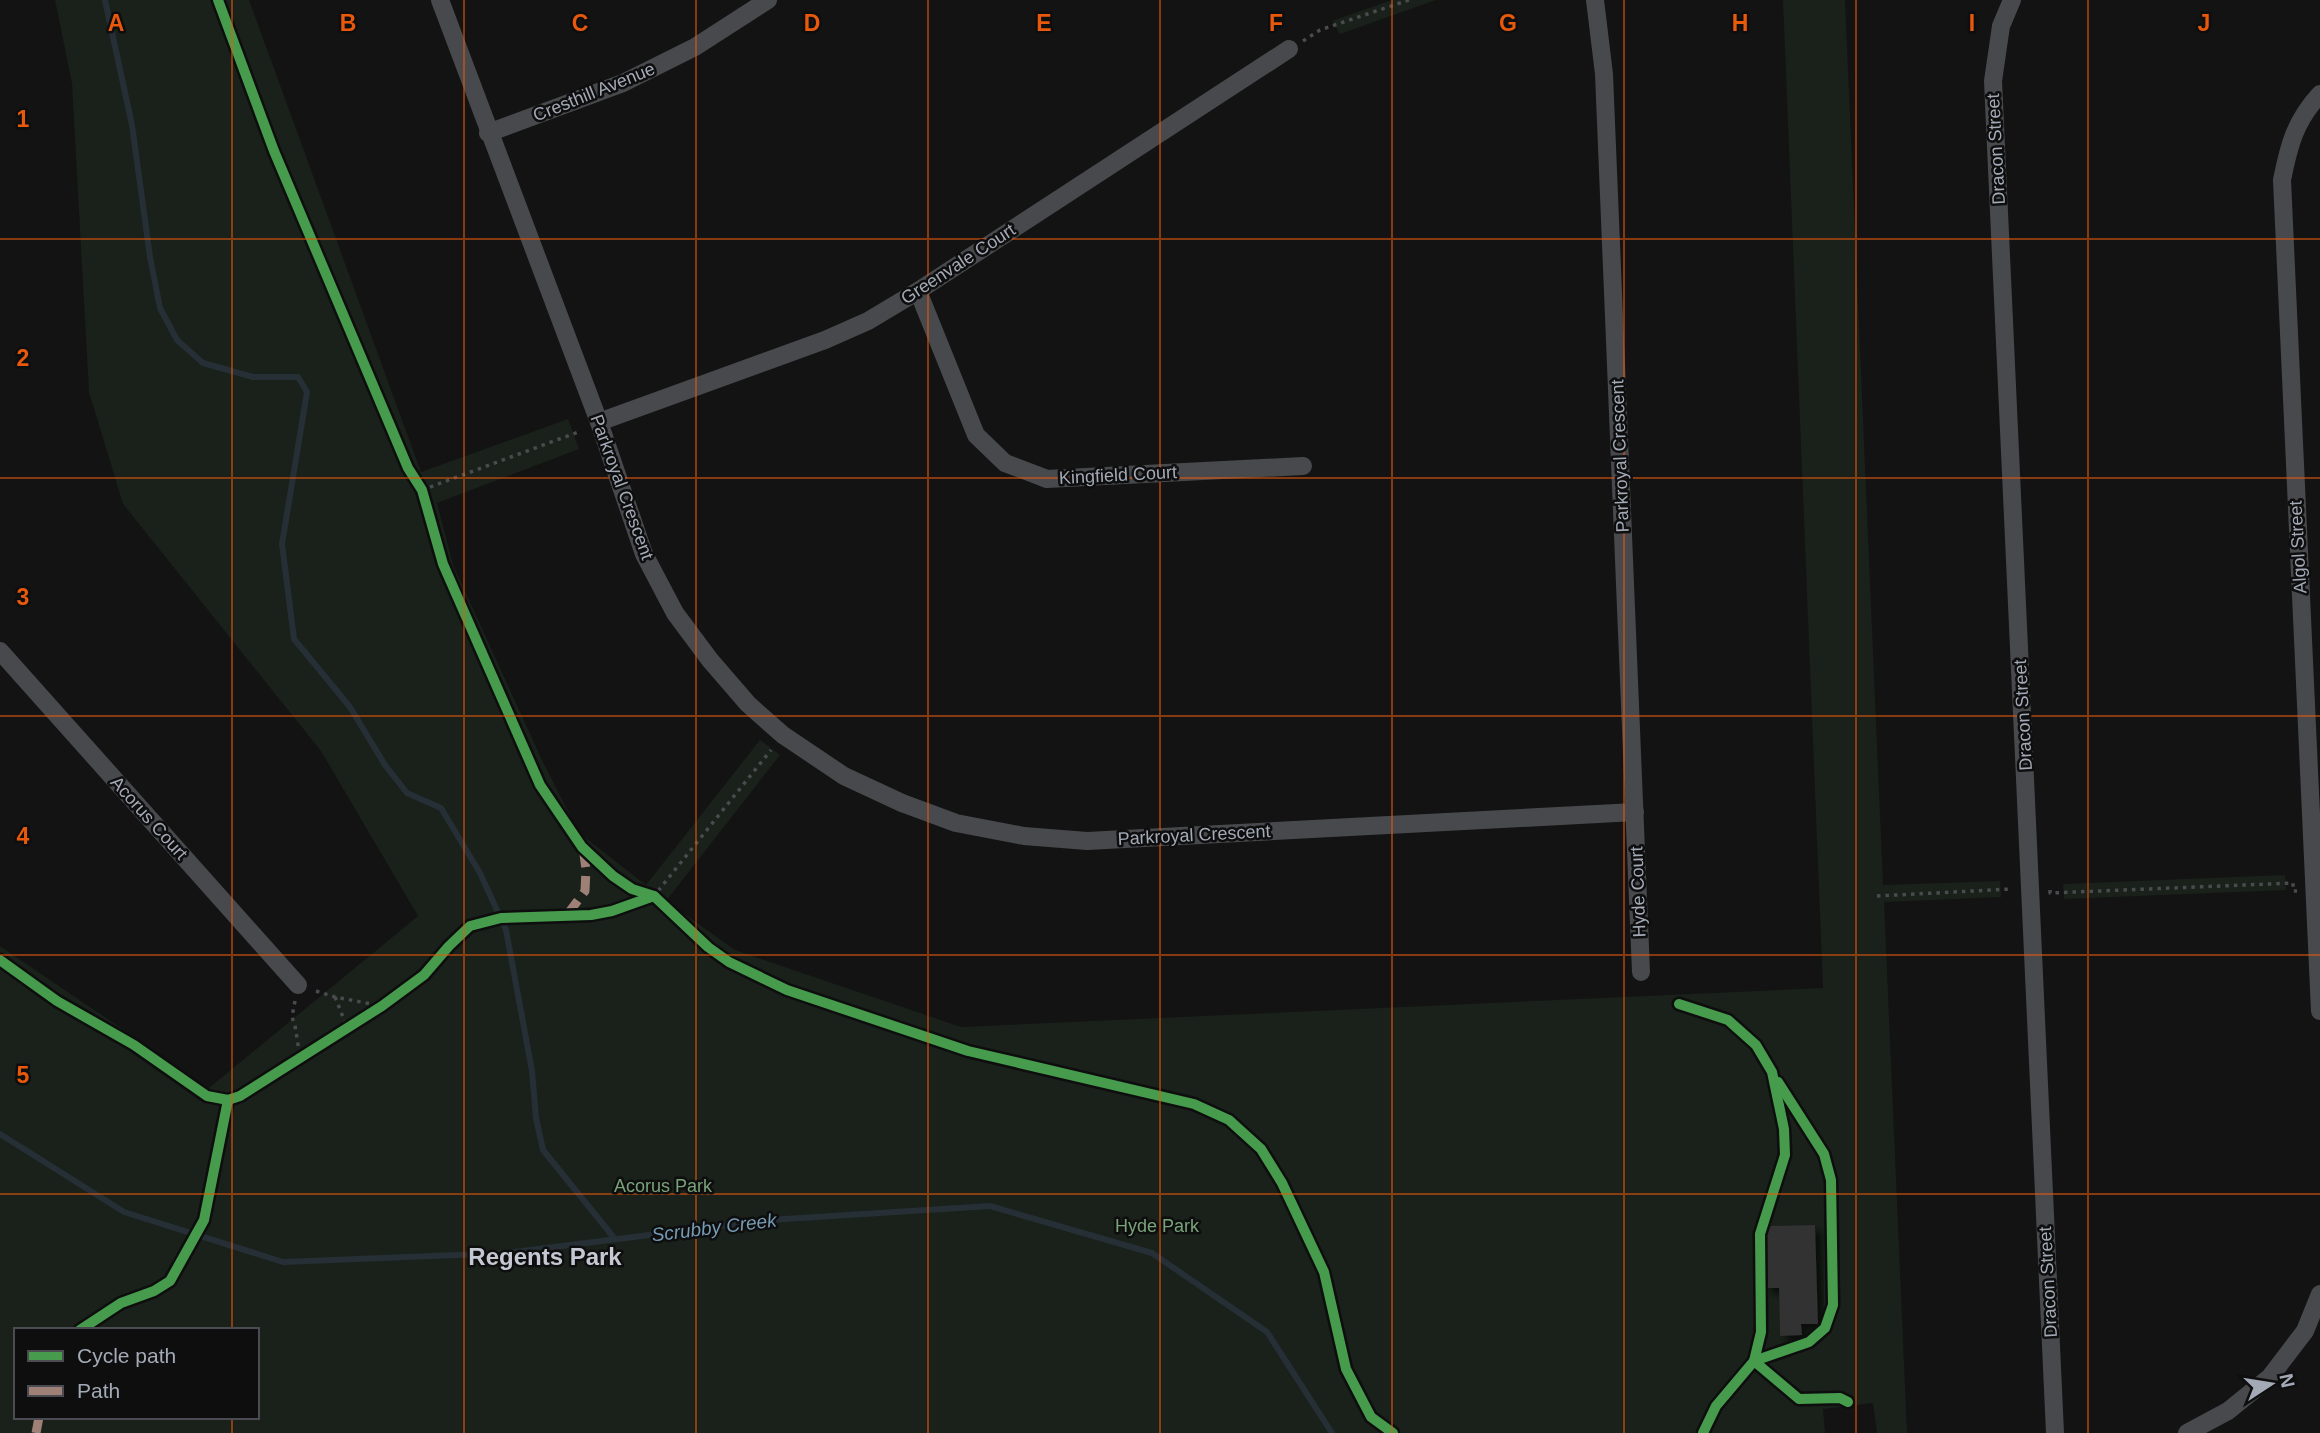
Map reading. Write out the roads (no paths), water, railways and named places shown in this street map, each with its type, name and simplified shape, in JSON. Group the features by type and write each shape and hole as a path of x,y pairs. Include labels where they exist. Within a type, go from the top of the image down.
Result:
{"street":[{"name":"Parkroyal Crescent","path":"440,0 599,422 644,554 675,613 710,660 748,704 783,735 844,776 902,803 956,822 1024,836 1087,841 1635,812 1604,88 1595,0"},
{"name":"Cresthill Avenue","path":"488,133 623,83 695,47 768,0"},
{"name":"Dracon Street","path":"2012,0 2001,26 1993,81 2055,1433"},
{"name":"Greenvale Court","path":"599,422 825,340 868,321 1289,49"},
{"name":"Algol Street","path":"2320,94 2308,107 2291,137 2282,180 2320,1011"},
{"name":"Kingfield Court","path":"918,291 976,435 1005,463 1047,479 1303,466"},
{"name":"Acorus Court","path":"0,651 298,985"},
{"name":"Hyde Court","path":"1635,812 1641,972"},
{"path":"2187,1433 2228,1410 2270,1377 2305,1331 2320,1294"}],"waterway":[{"path":"105,0 132,125 150,257 160,308 177,340 203,363 253,377 298,377 307,392 282,544 294,639 350,707 385,765 407,793 441,808 480,873 506,930 532,1071 536,1118 543,1150 615,1239"},
{"name":"Scrubby Creek","path":"0,1134 124,1212 283,1262 506,1253 769,1220 990,1206 1152,1253 1267,1332 1332,1433"}],"district":[{"name":"Regents Park","path":"545,1257"}],"park label":[{"name":"Acorus Park","path":"663,1186"},
{"name":"Hyde Park","path":"1157,1226"}]}
